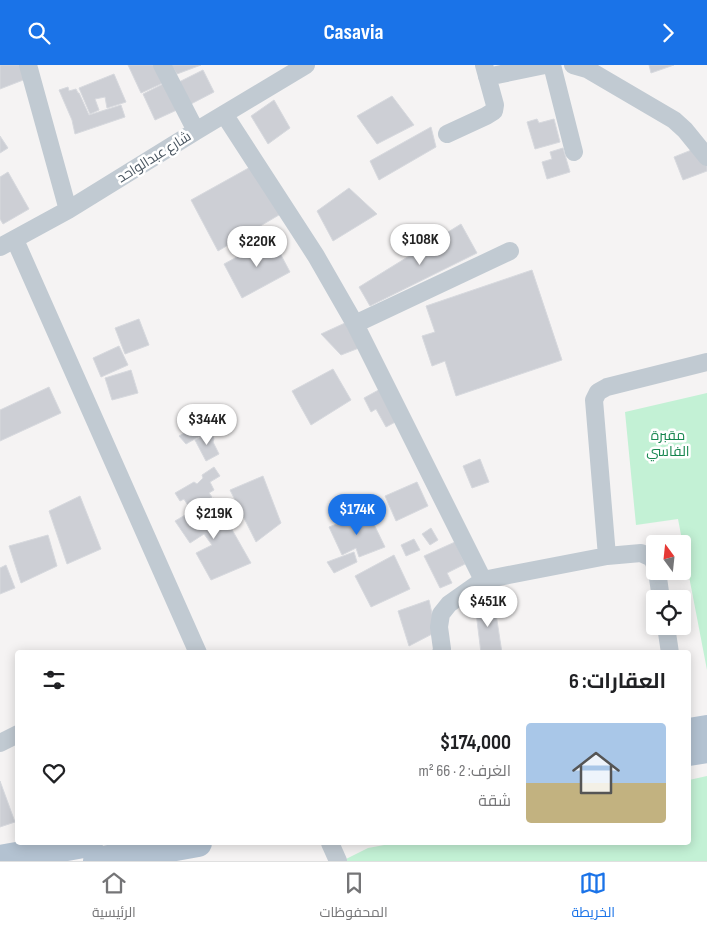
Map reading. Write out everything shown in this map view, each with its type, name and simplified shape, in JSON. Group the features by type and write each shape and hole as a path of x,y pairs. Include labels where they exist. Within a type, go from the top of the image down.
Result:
{"main road":[{"path":"691,732 707,729"},
{"path":"691,752 707,749"},
{"path":"0,859 77,845"},
{"path":"97,861 187,845"}],"street":[{"path":"28,65 68,210"},
{"path":"162,65 196,131"},
{"name":"شارع عبدالواحد","path":"8,243 68,210 306,65"},
{"path":"447,134 486,117 494,111 495,105 486,71 545,65"},
{"path":"552,65 574,152"},
{"path":"573,65 587,69 674,120 685,130 707,157"},
{"path":"224,114 316,256 355,324 483,579"},
{"path":"8,243 197,650"},
{"path":"355,324 510,251"},
{"path":"607,556 594,400 598,392 607,387 707,362"},
{"path":"442,650 439,627 441,614 450,604 483,579 607,556 641,553 646,555"},
{"path":"667,635 670,650"},
{"path":"0,743 15,736"},
{"path":"331,845 338,861"}],"green space":[{"name":"مقبرة الفاسي","path":"707,393 707,670 690,580 691,535 681,535 678,519 636,525 625,412"},
{"path":"707,776 707,861 342,861 368,848 384,845 691,845 691,780"}],"building":[{"path":"0,65 28,65 31,77 0,89"},
{"path":"128,65 157,65 165,82 141,93"},
{"path":"171,65 201,65 177,74"},
{"path":"649,65 674,65 651,73"},
{"path":"203,70 214,92 189,105 179,82"},
{"path":"114,74 126,102 107,108 105,97 95,99 99,110 90,114 79,88"},
{"path":"167,82 179,109 155,120 143,94"},
{"path":"68,87 69,91 76,89 79,93 89,115 121,105 125,117 75,134 72,120 59,90"},
{"path":"392,96 414,125 377,144 357,116"},
{"path":"274,100 290,128 268,144 251,116"},
{"path":"537,119 539,123 554,119 560,142 535,149 527,122"},
{"path":"431,127 436,147 379,180 370,161"},
{"path":"0,136 8,148 0,153"},
{"path":"563,148 570,172 547,179 542,162 552,159 550,152"},
{"path":"694,149 704,159 707,171 683,180 674,157"},
{"path":"254,165 284,212 218,251 191,200"},
{"path":"8,172 29,209 3,224 0,219 0,177"},
{"path":"349,188 377,214 333,241 317,211"},
{"path":"461,224 477,253 370,306 359,287"},
{"path":"272,238 290,272 242,298 224,264"},
{"path":"532,270 562,360 456,396 445,361 432,366 422,336 435,332 426,306"},
{"path":"139,319 149,345 125,354 115,328"},
{"path":"345,323 359,348 341,355 321,334"},
{"path":"119,346 128,365 101,377 93,358"},
{"path":"333,369 351,400 311,425 292,391"},
{"path":"131,370 138,393 112,400 105,378"},
{"path":"49,387 61,413 0,441 0,410"},
{"path":"384,387 401,419 386,427 376,409 371,412 364,398"},
{"path":"193,428 200,436 186,444 179,436"},
{"path":"211,432 214,439 213,442 219,454 206,461 195,440"},
{"path":"480,459 489,482 472,488 463,466"},
{"path":"214,467 220,476 210,482 214,490 209,493 212,497 196,506 195,504 189,507 184,499 180,501 175,493 194,482 197,484 203,478 202,475"},
{"path":"263,476 281,523 256,542 230,490"},
{"path":"417,482 428,506 396,521 385,496"},
{"path":"80,496 101,549 67,564 49,511"},
{"path":"214,498 251,563 211,580 196,553 212,545 204,534 190,543 175,521"},
{"path":"368,512 385,547 359,557 356,548 342,555 329,527"},
{"path":"431,528 438,540 430,545 422,534"},
{"path":"48,535 57,566 21,583 9,546"},
{"path":"414,539 420,550 406,556 401,545"},
{"path":"455,542 465,564 447,573 452,583 440,588 424,556"},
{"path":"354,552 357,562 334,573 327,562"},
{"path":"394,555 410,589 371,607 355,576"},
{"path":"6,565 15,588 0,594 0,568"},
{"path":"429,600 436,632 409,646 398,611"},
{"path":"494,601 502,650 481,650 475,604"},
{"path":"0,781 15,822 0,827"}]}
